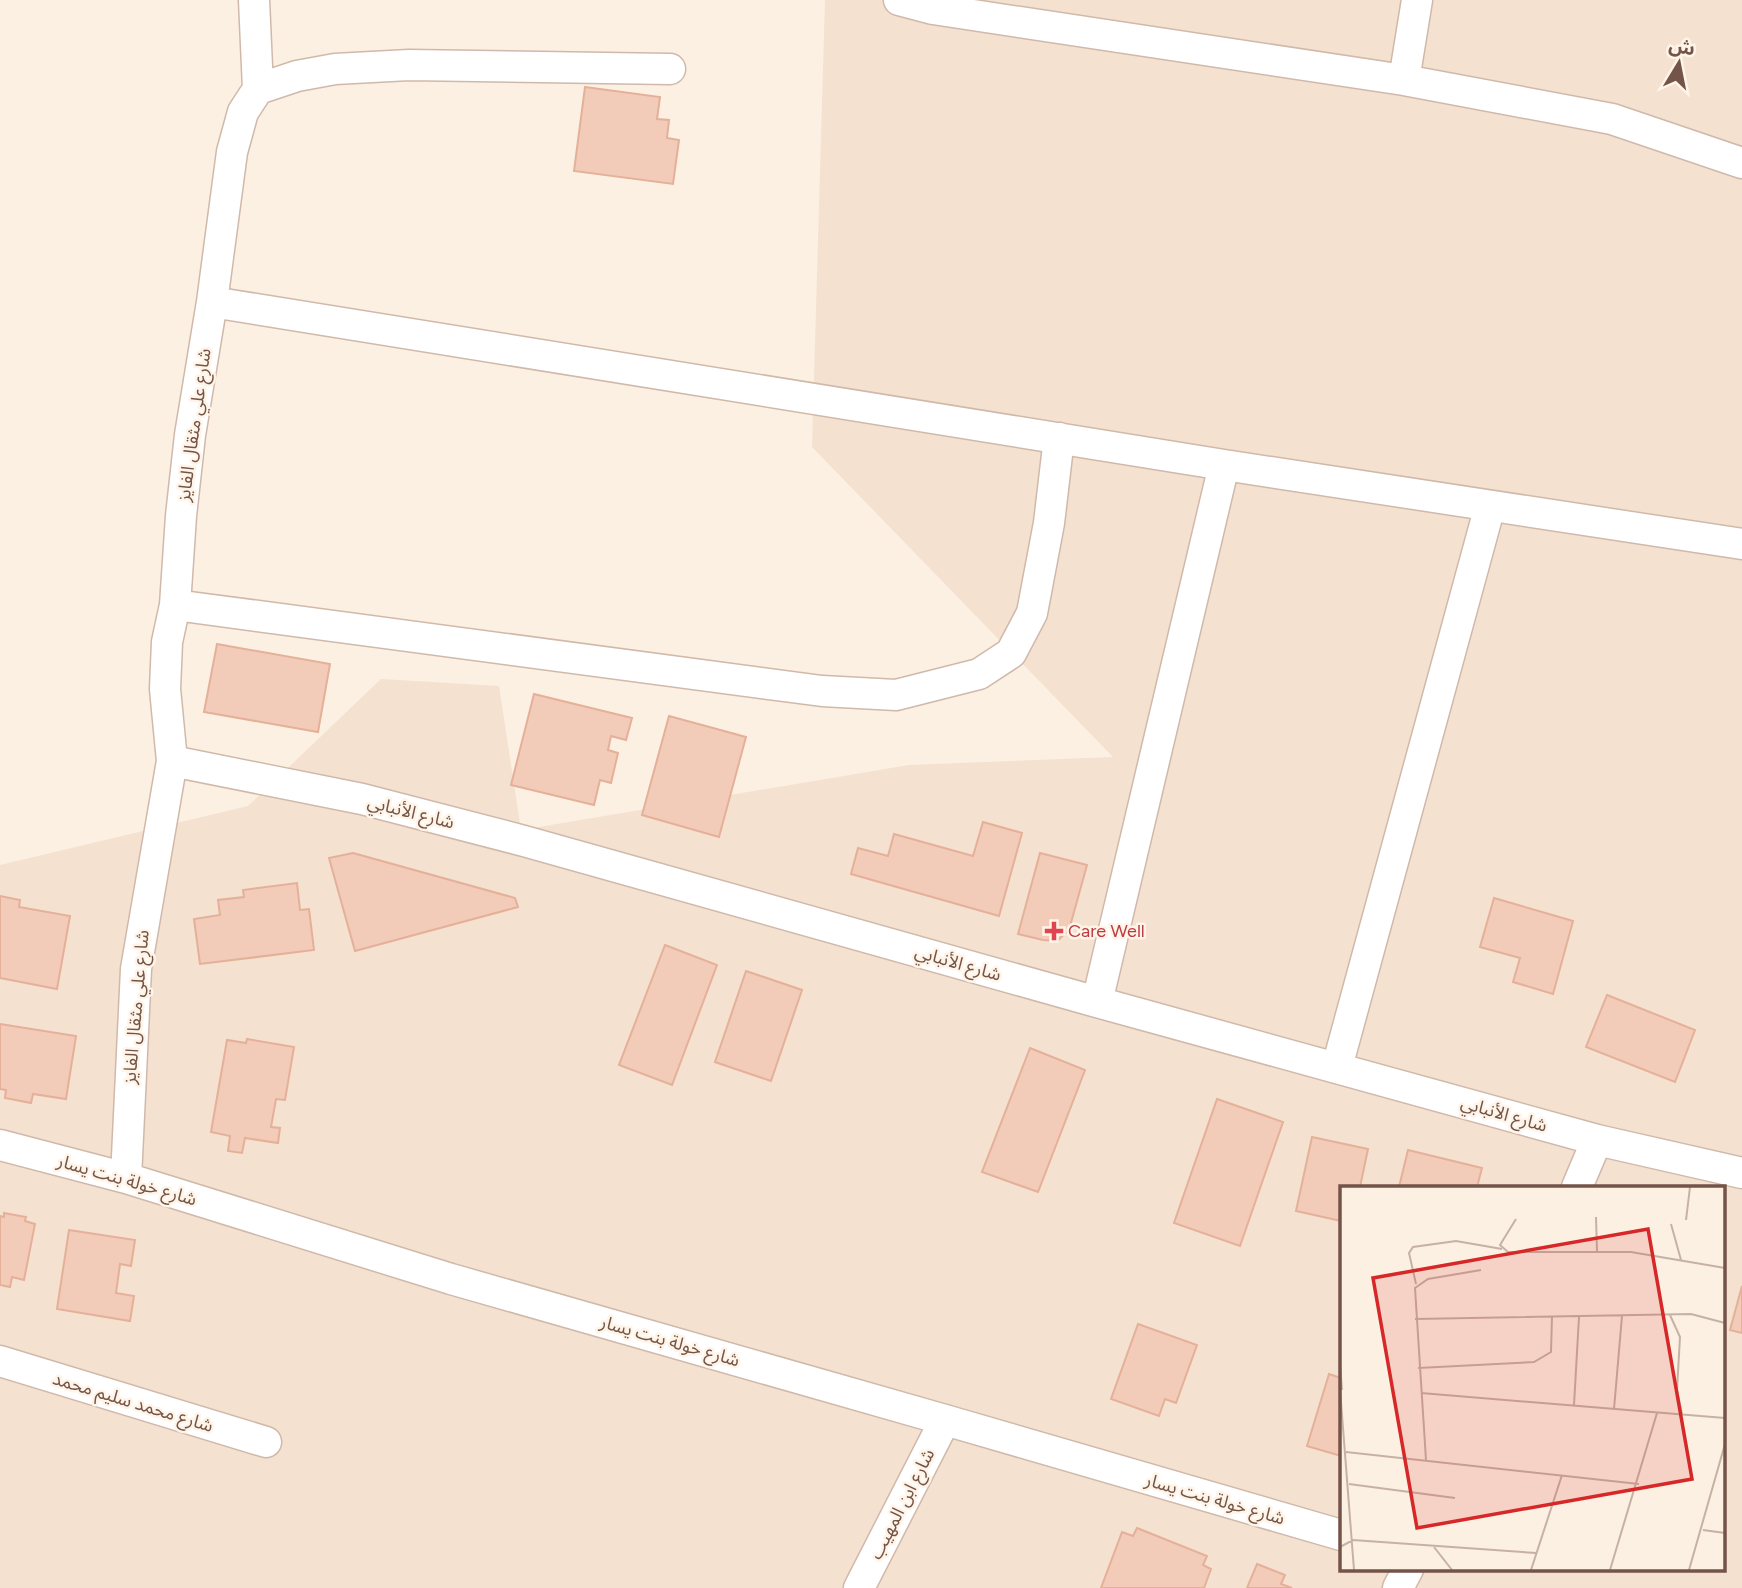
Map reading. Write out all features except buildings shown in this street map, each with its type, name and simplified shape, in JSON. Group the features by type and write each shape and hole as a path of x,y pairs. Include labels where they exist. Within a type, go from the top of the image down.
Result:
{"street":[{"path":"254,0 258,89 297,76 335,69 397,65 670,69"},
{"path":"899,0 933,9 1404,80 1612,119 1742,163"},
{"path":"1404,80 1417,0"},
{"name":"شارع علي مثقال الفايز","path":"126,1178 136,969 172,761 165,689 167,642 175,605 190,435 212,302 232,152 243,112 258,89"},
{"path":"212,302 1224,465 1742,544"},
{"path":"175,605 822,691 896,695 979,674 1011,653 1032,613 1049,523 1059,438"},
{"path":"1097,1002 1224,465"},
{"path":"1337,1067 1490,506"},
{"name":"شارع الأنبابي","path":"172,761 362,799 524,841 1598,1140 1742,1173"},
{"path":"1577,1186 1598,1140"},
{"name":"شارع خولة بنت يسار","path":"0,1145 126,1178 451,1279 1340,1535"},
{"name":"شارع محمد سليم محمد","path":"0,1361 266,1442"},
{"name":"شارع ابن المهيب","path":"859,1588 945,1420"},
{"path":"1398,1588 1407,1570"}],"shaded area":[{"path":"825,0 1742,0 1742,1588 0,1588 0,865 248,806 381,679 499,686 521,830 909,765 1113,757 812,447"}],"place":[{"name":"Care Well","path":"1054,931"}]}
